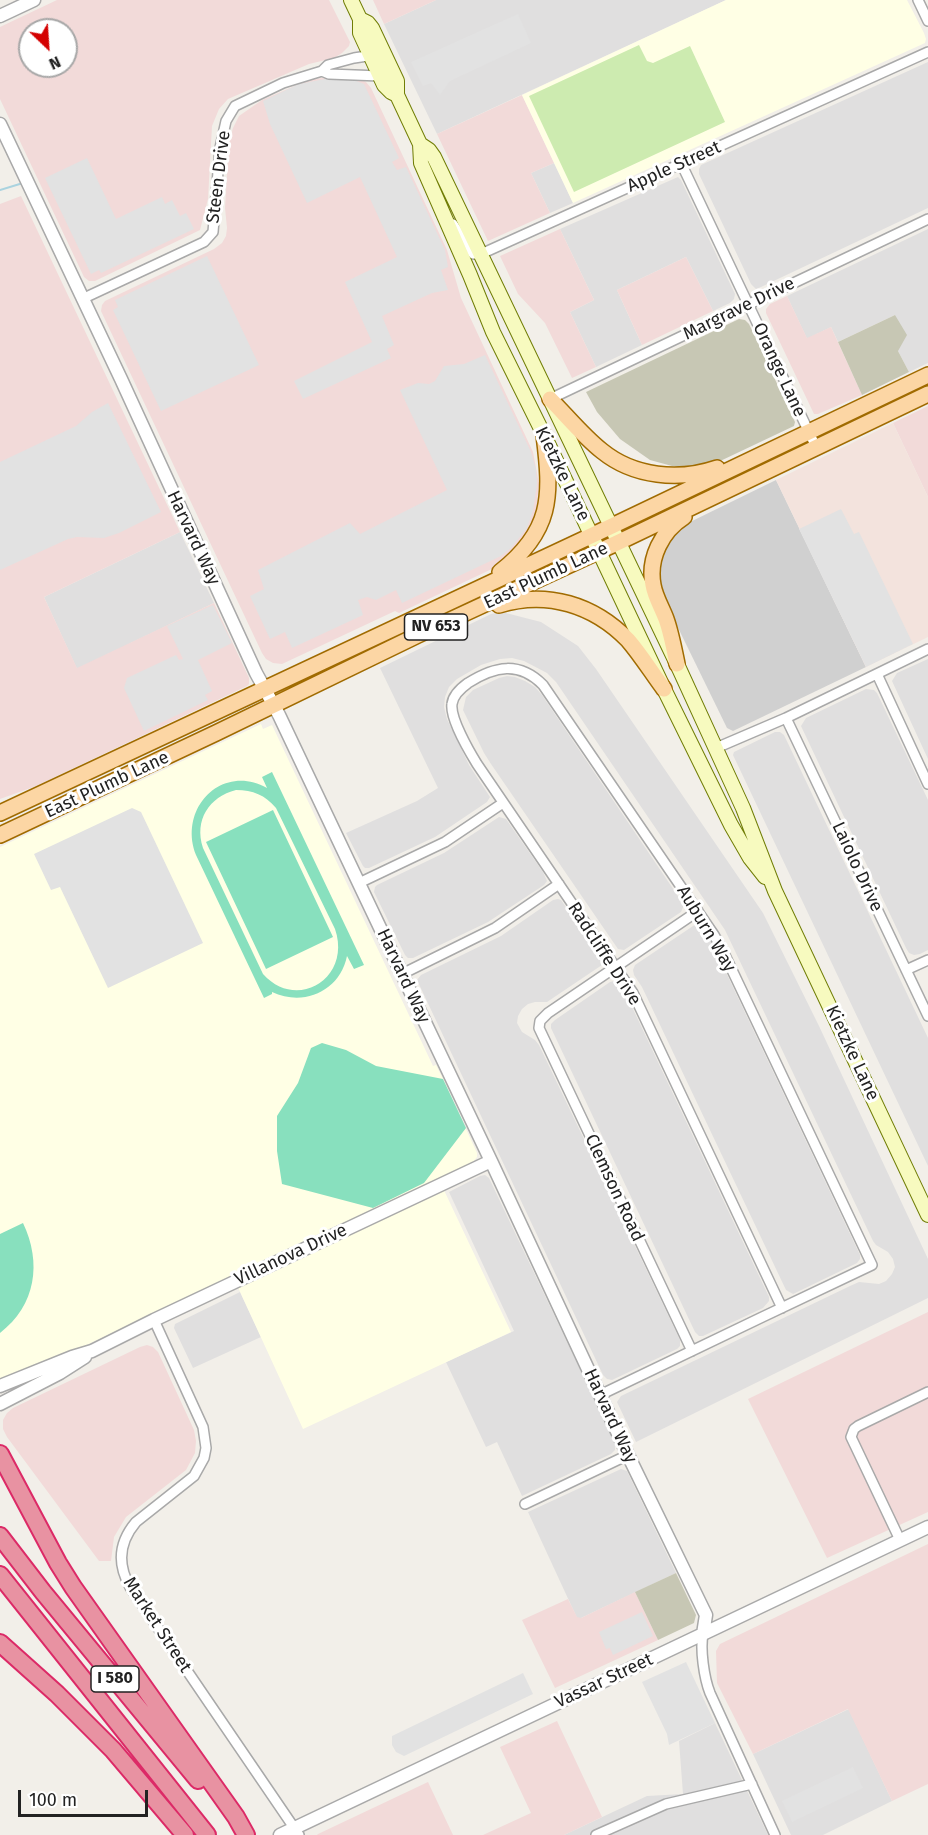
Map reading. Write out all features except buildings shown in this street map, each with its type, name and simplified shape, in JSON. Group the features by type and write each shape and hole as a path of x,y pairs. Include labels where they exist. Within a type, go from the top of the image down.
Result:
{"highway":[{"path":"0,1454 58,1563 244,1835"},
{"path":"0,1471 38,1539 58,1563"},
{"name":"I 580","path":"0,1536 43,1592 234,1819"},
{"name":"I 580","path":"0,1575 206,1834"},
{"path":"0,1643 57,1694 113,1750 185,1835"}],"main road":[{"name":"Kietzke Lane","path":"351,0 360,19 360,33 370,55 386,74"},
{"name":"Kietzke Lane","path":"360,19 372,28 386,74 384,85 397,95 420,144 421,163 493,332 731,825 750,858 775,891"},
{"name":"Kietzke Lane","path":"420,144 434,157 612,526 743,808 775,891 928,1215"},
{"name":"East Plumb Lane","path":"0,813 592,536 928,375"},
{"name":"East Plumb Lane","path":"0,834 928,394"},
{"path":"550,399 601,450 616,461 646,472 676,475 708,471 771,450"},
{"path":"478,588 515,560 530,543 538,529 548,490 544,435"},
{"path":"677,664 667,620 653,585 654,559 665,534 676,522 735,486"},
{"path":"418,635 509,602 543,598 563,601 582,608 617,630 629,642 664,689"},
{"path":"0,804 26,800"}],"street":[{"path":"0,16 34,0"},
{"path":"918,0 928,21"},
{"name":"Apple Street","path":"481,254 928,52"},
{"name":"Steen Drive","path":"82,299 206,241 213,232 220,148 226,121 235,106 283,83 322,70 328,65 370,55"},
{"name":"Steen Drive","path":"322,70 329,74 386,74"},
{"name":"Harvard Way","path":"0,124 265,690 359,883 706,1616 701,1647 707,1685 775,1835"},
{"name":"Orange Lane","path":"681,163 816,447"},
{"path":"441,206 473,254 481,254"},
{"name":"Margrave Drive","path":"550,399 928,219"},
{"path":"716,748 786,718 928,650"},
{"name":"Auburn Way","path":"470,682 490,670 510,668 531,675 543,685 723,951 872,1264 782,1308"},
{"path":"877,674 928,784"},
{"name":"Radcliffe Drive","path":"470,682 455,695 452,705 453,715 474,759 633,993 782,1308"},
{"name":"Laiolo Drive","path":"786,718 928,1016"},
{"path":"359,883 445,842 503,802"},
{"path":"402,974 495,928 559,884"},
{"path":"615,966 698,911"},
{"path":"906,970 928,960"},
{"name":"Clemson Road","path":"615,966 548,1013 539,1024 540,1032 692,1351"},
{"name":"Villanova Drive","path":"0,1386 92,1351 491,1161"},
{"path":"600,1395 782,1308"},
{"name":"Market Street","path":"154,1320 203,1427 206,1448 202,1462 194,1476 136,1522 130,1530 121,1550 122,1568 130,1587 296,1832"},
{"name":"Villanova Drive","path":"0,1404 76,1364 92,1351"},
{"path":"900,1540 850,1437 858,1426 928,1392"},
{"path":"525,1504 628,1455"},
{"name":"Vassar Street","path":"280,1835 296,1832 928,1527"},
{"path":"596,1835 666,1804 752,1784"}],"shaded area":[{"path":"57,0 329,0 350,42 342,53 334,58 309,64 228,99 219,109 212,126 208,199 200,230 95,281 89,281 84,277 0,99 0,27 18,18 18,78 78,78 78,18 19,18"},
{"path":"373,0 436,0 384,24"},
{"path":"436,0 726,0 437,134 384,24"},
{"path":"726,0 907,0 926,39 925,43 573,203 522,95"},
{"path":"518,14 531,43 450,81 440,95 431,83 423,86 411,62"},
{"path":"928,62 928,208 756,289 751,284 699,174 701,165"},
{"path":"312,79 360,79 371,88 447,250 461,298 533,452 539,484 536,512 529,530 520,543 494,568 399,613 395,611 282,664 273,663 262,653 101,311 105,301 214,249 222,243 227,228 225,208 229,142 239,116 262,100"},
{"path":"325,79 354,80 364,84 399,158 392,162 397,170 406,167 445,250 448,267 441,270 448,290 432,293 382,316 394,345 387,349 391,358 303,399 294,381 372,342 345,282 397,257 360,177 307,203 270,124 263,101 299,84"},
{"path":"522,95 554,163 531,173 550,213 488,241 437,134"},
{"path":"87,158 116,219 162,197 165,204 172,200 180,216 186,213 194,229 101,273 99,270 91,274 45,178"},
{"path":"554,163 573,203 550,213 531,173"},
{"path":"678,177 735,294 734,299 713,311 686,257 617,290 642,345 596,367 570,312 594,300 560,229"},
{"path":"21,196 180,532 44,597 77,668 214,603 249,678 249,684 36,786 0,799 0,204"},
{"path":"560,229 594,300 570,312 596,367 572,378 545,323 518,294 500,256"},
{"path":"928,229 928,363 909,372 898,351 895,315 838,342 831,327 807,339 787,296"},
{"path":"207,256 259,365 161,411 113,310 118,307 115,300"},
{"path":"686,257 713,311 642,345 617,290"},
{"path":"787,296 807,338 831,327 862,395 814,414 766,313 770,304"},
{"path":"895,315 907,335 898,351 909,372 862,395 838,342"},
{"path":"739,319 749,324 795,422 794,426 716,463 690,469 650,460 620,439 597,412 586,392"},
{"path":"485,355 531,452 536,469 537,484 533,511 527,528 511,548 501,556 402,603 396,590 376,600 367,597 358,600 363,615 292,648 285,632 270,639 250,596 264,589 258,570 350,523 360,534 447,490 400,390 418,383 429,384 435,381 444,366 464,364"},
{"path":"108,403 161,512 104,538 68,539 0,570 0,462 76,426 92,412"},
{"path":"928,406 928,497 893,423"},
{"path":"893,423 928,497 928,637 866,667 776,480"},
{"path":"776,480 866,667 733,731 727,728 664,599 659,568 670,541 686,524"},
{"path":"841,509 854,534 859,532 913,644 866,667 799,529"},
{"path":"180,532 214,603 77,669 44,597"},
{"path":"213,605 232,643 198,660 212,691 205,695 208,700 144,731 124,688 127,678 176,655 179,660 183,659 167,626"},
{"path":"502,612 541,622 578,646 763,913 819,1026 928,1259 928,1298 636,1442 617,1402 621,1396 859,1282 879,1284 886,1281 895,1267 888,1252 873,1241 725,930 556,682 547,673 524,661 512,658 500,659 481,665 457,679 449,687 444,707 447,719 469,765 490,797 487,802 435,837 369,868 363,866 346,833 417,801 438,788 380,668 491,614"},
{"path":"928,659 928,759 892,681 897,673"},
{"path":"507,676 525,681 542,695 684,905 681,912 624,950 618,949 491,764 463,710 466,697 473,690"},
{"path":"866,689 877,693 928,800 928,950 920,954 909,953 906,948 801,726 806,718"},
{"path":"261,724 263,729 272,725 433,1066 436,1065 443,1079 477,1157 473,1162 78,1349 0,1379 0,847"},
{"path":"775,732 784,735 928,1038 928,1166 733,755 734,752"},
{"path":"132,808 141,812 203,943 108,988 60,887 51,890 34,854"},
{"path":"499,817 506,819 547,881 488,922 413,958 408,958 374,892 375,887 444,853"},
{"path":"553,900 561,900 599,955 602,965 547,1002 528,1004 522,1009 517,1023 522,1032 539,1045 680,1340 680,1346 677,1349 612,1380 603,1375 417,980 421,975 501,936"},
{"path":"696,924 713,945 860,1255 857,1263 793,1294 786,1290 642,987 634,975 635,965"},
{"path":"614,981 618,983 633,1009 769,1297 769,1301 763,1308 703,1336 695,1332 551,1028 555,1020"},
{"path":"485,1175 489,1178 615,1443 615,1450 611,1454 522,1496 497,1442 486,1447 446,1362 514,1331 449,1192"},
{"path":"442,1186 511,1332 303,1429 236,1283"},
{"path":"240,1292 261,1337 193,1368 174,1328 175,1324"},
{"path":"928,1312 928,1512 827,1558 748,1399"},
{"path":"147,1345 158,1352 194,1430 195,1453 186,1470 126,1517 114,1537 111,1561 99,1561 7,1437 3,1429 3,1420 13,1408"},
{"path":"621,1469 627,1471 676,1573 577,1618 528,1512"},
{"path":"928,1544 928,1784 892,1801 848,1709 753,1754 717,1683 716,1651 720,1644"},
{"path":"676,1573 696,1615 694,1623 658,1640 635,1592"},
{"path":"635,1592 658,1640 555,1688 522,1620 568,1599 577,1617 581,1618"},
{"path":"642,1612 653,1636 613,1655 610,1648 606,1649 599,1632"},
{"path":"686,1662 715,1723 669,1745 667,1734 642,1682"},
{"path":"523,1673 533,1694 404,1756 396,1752 392,1745 392,1736"},
{"path":"849,1709 892,1801 823,1835 791,1835 753,1754"},
{"path":"557,1721 602,1817 564,1835 483,1835 531,1813 500,1747"},
{"path":"715,1723 768,1835 564,1835 647,1796 683,1794 679,1741"},
{"path":"853,1767 863,1788 792,1822 782,1801"},
{"path":"428,1782 453,1835 317,1835 318,1834"}],"green space":[{"path":"639,45 647,61 653,63 690,46 725,122 574,192 529,96"},
{"path":"272,772 364,965 354,969 347,956 343,968 329,987 308,996 296,998 272,992 264,998 196,855 192,838 193,821 208,794 234,781 250,782 267,788 262,777","holes":["242,790 263,797 276,808 335,929 338,947 336,962 329,975 318,984 305,989 291,990 277,985 263,974 203,848 201,828 206,811 211,804 226,793"]},
{"path":"273,810 333,937 266,969 206,842"},
{"path":"322,1043 346,1050 376,1066 443,1079 466,1128 424,1183 373,1208 282,1184 277,1151 277,1116 298,1083 311,1048"},
{"path":"23,1223 32,1253 34,1268 32,1283 21,1310 0,1333 0,1234"}],"waterway":[{"path":"0,190 23,183"}]}
